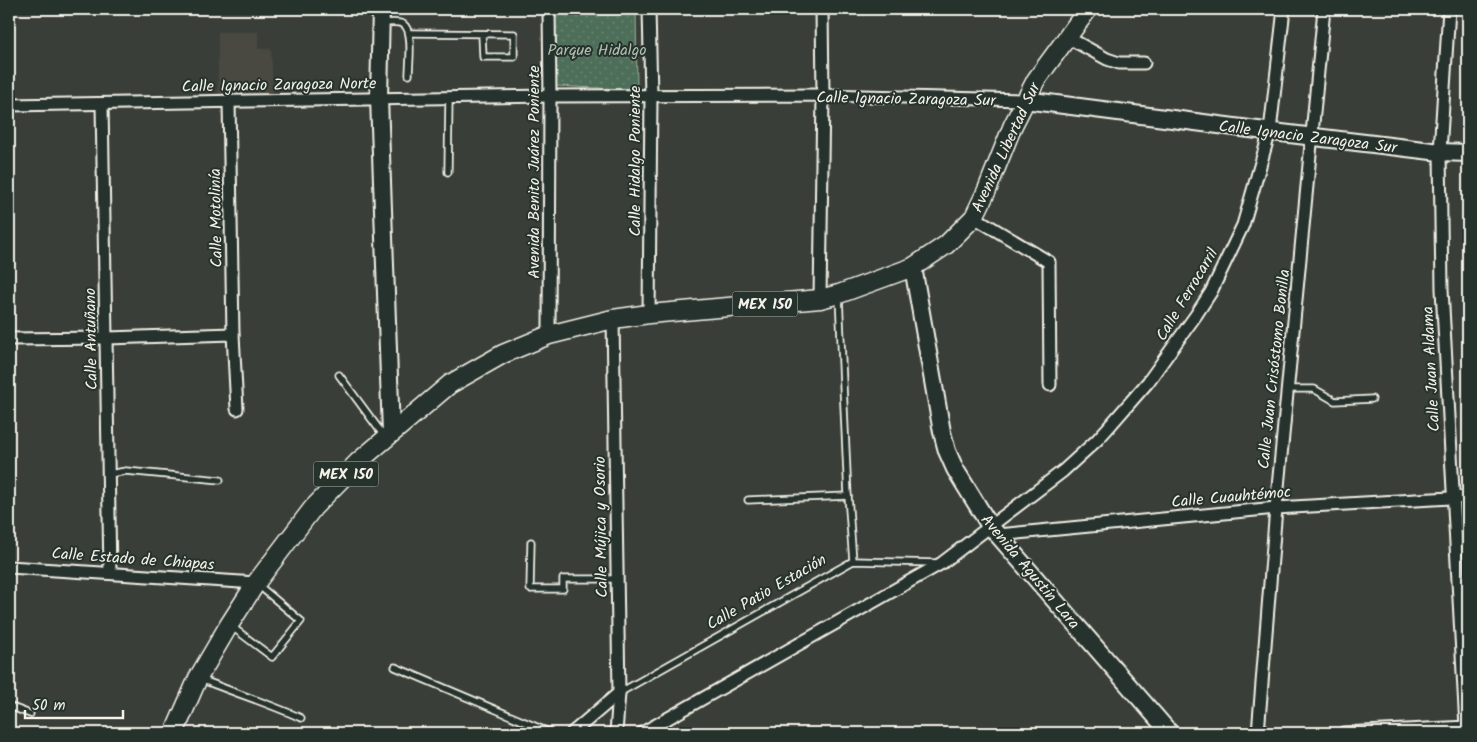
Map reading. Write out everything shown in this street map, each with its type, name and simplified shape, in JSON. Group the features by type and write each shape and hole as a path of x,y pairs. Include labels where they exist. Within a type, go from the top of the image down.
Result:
{"main road":[{"name":"Avenida Libertad Sur","path":"613,319 649,314 820,299 913,267 946,245 974,218 1025,100 1036,80 1088,9"},
{"path":"381,16 379,98 388,436"},
{"name":"Calle Ignacio Zaragoza Sur","path":"1025,100 1312,137 1440,152 1468,153"},
{"name":"Avenida Agustín Lara","path":"913,267 942,432 947,451 955,469 994,531 1170,733"},
{"name":"MEX 150","path":"174,733 198,678 256,583 313,508 358,462 450,384 503,354 549,335 613,319"}],"street":[{"name":"Avenida Benito Juárez Poniente","path":"549,9 549,335"},
{"name":"Calle Hidalgo Poniente","path":"649,9 651,96 649,314"},
{"path":"820,299 822,9"},
{"name":"Calle Ferrocarril","path":"994,531 1097,440 1148,382 1181,338 1211,292 1236,241 1250,202 1270,131 1284,9"},
{"name":"Calle Juan Crisóstomo Bonilla","path":"1258,733 1276,508 1324,9"},
{"name":"Calle Juan Aldama","path":"1448,9 1440,152 1442,288 1453,498 1464,604 1467,727"},
{"path":"1067,37 1113,61 1119,63 1144,63"},
{"name":"Calle Ignacio Zaragoza Sur","path":"550,96 822,95 1025,100"},
{"name":"Calle Ignacio Zaragoza Norte","path":"9,105 550,96"},
{"name":"Calle Motolinía","path":"229,101 236,409"},
{"name":"Calle Antuñano","path":"102,104 110,573"},
{"path":"974,218 1049,262 1050,385"},
{"name":"Calle Mújica y Osorio","path":"613,319 619,693 616,733"},
{"path":"9,339 233,334"},
{"name":"Calle Cuauhtémoc","path":"994,531 1276,508 1468,497"},
{"path":"642,733 942,563 994,531"},
{"name":"Calle Estado de Chiapas","path":"9,567 256,583"},
{"path":"572,733 619,693"},
{"path":"1343,733 1467,727"}],"lane":[{"path":"381,16 406,26 410,33 409,75"},
{"path":"410,33 514,34 514,57 483,57 482,34"},
{"path":"448,172 449,97"},
{"path":"839,294 848,496 853,561"},
{"path":"339,375 388,436"},
{"path":"1288,389 1314,388 1335,401 1372,399"},
{"path":"109,474 126,471 220,480"},
{"path":"748,500 848,496"},
{"path":"530,542 530,589 563,589 563,579 618,579"},
{"name":"Calle Patio Estación","path":"619,693 853,561 942,563"},
{"path":"229,625 272,657 301,621 256,583"},
{"path":"395,667 551,733"},
{"path":"198,678 277,707 301,718"},
{"path":"9,706 30,714"}],"shaded area":[{"path":"58,9 115,9 115,15 58,14"},
{"path":"218,32 258,32 258,49 271,49 273,94 218,94"}],"green space":[{"name":"Parque Hidalgo","path":"554,9 636,9 637,90 556,86"}]}
